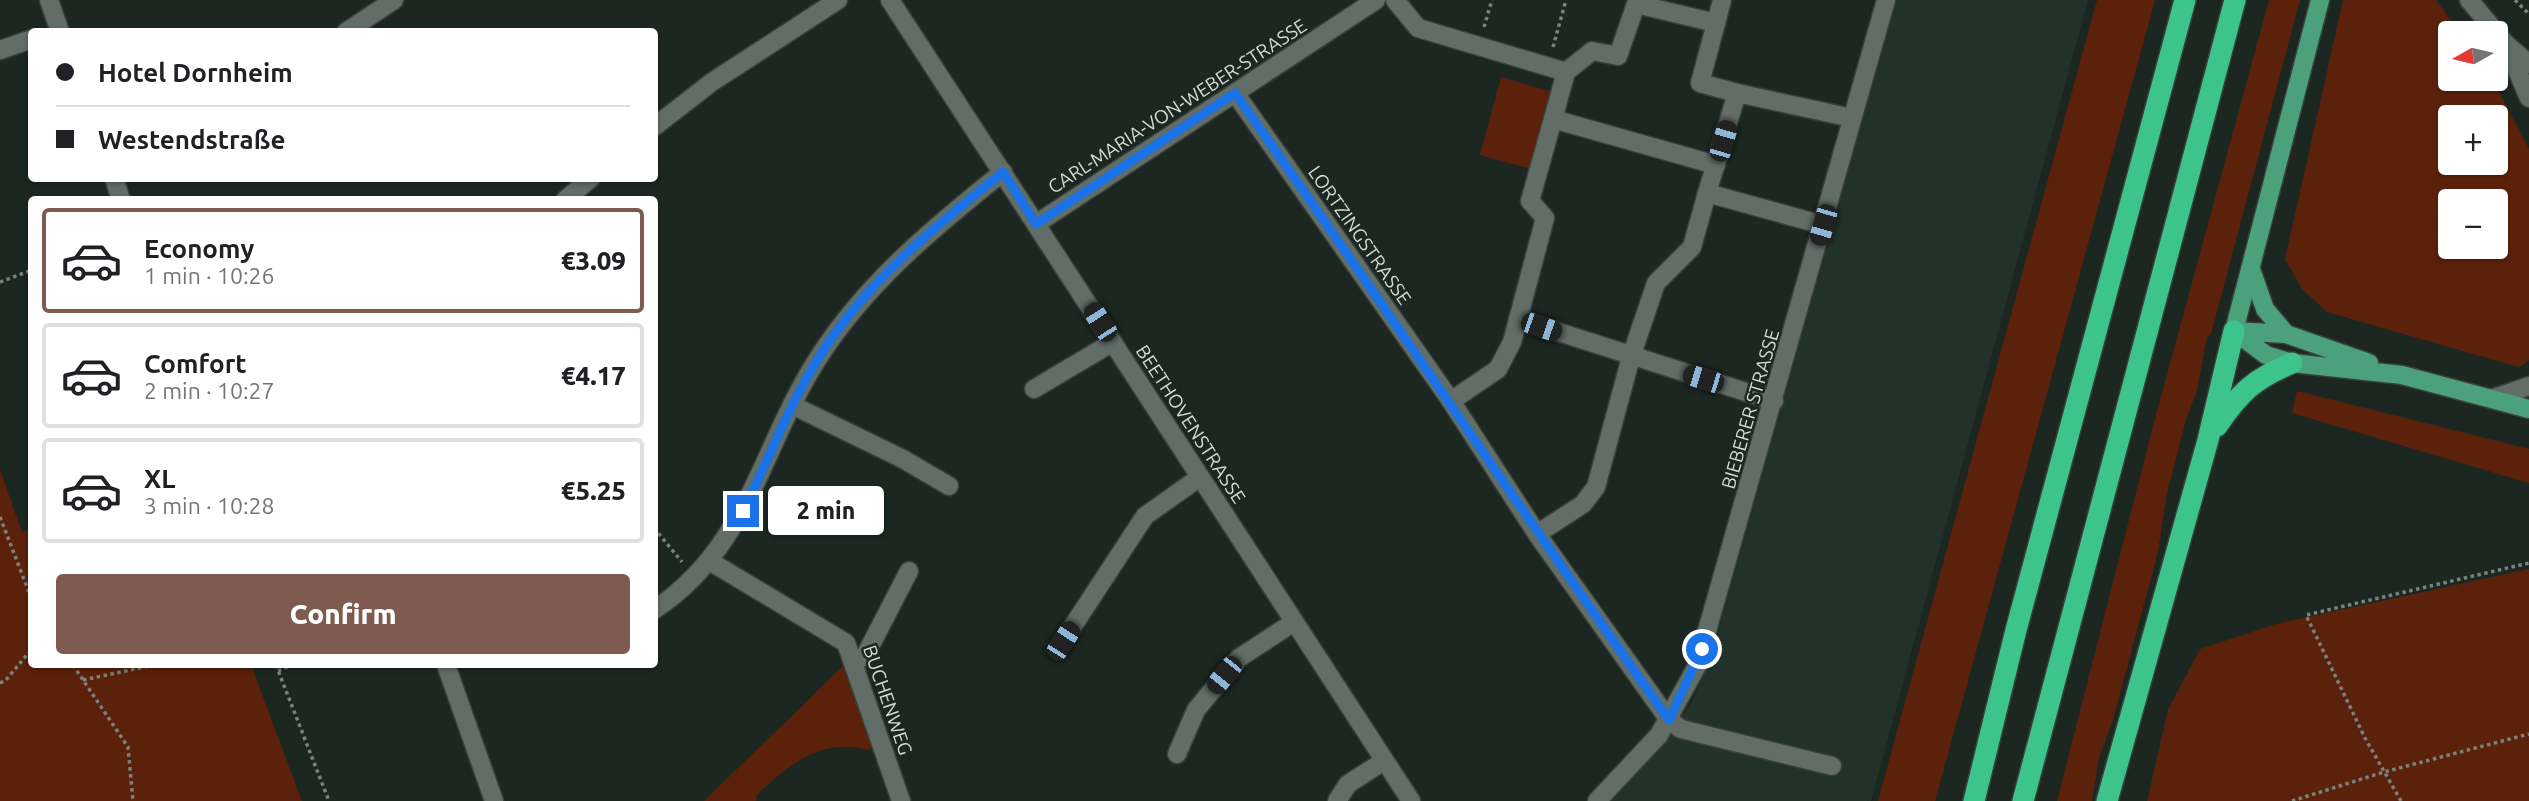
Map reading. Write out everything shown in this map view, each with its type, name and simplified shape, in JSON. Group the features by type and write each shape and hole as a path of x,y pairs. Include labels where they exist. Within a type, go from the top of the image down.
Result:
{"highway":[{"path":"1974,801 2016,630 2186,0"},
{"path":"2023,801 2235,0"},
{"path":"2107,801 2208,440 2234,331"},
{"path":"2208,440 2231,404 2254,380 2292,363"}],"main road":[{"path":"2234,331 2252,272 2320,0"},
{"path":"2252,272 2265,309 2286,334"},
{"path":"2234,331 2286,334 2402,375 2529,409"},
{"path":"2234,331 2266,355 2292,363 2402,375"}],"street":[{"path":"49,0 56,28"},
{"path":"352,28 394,0"},
{"path":"658,124 712,82 838,0"},
{"name":"CARL-MARIA-VON-WEBER-STRASSE","path":"1036,224 1376,0"},
{"path":"1395,0 1418,28 1566,72"},
{"path":"1722,0 1700,83 1852,118"},
{"name":"BIEBERER STRASSE","path":"1597,801 1641,756 1669,720 1697,666 1886,0"},
{"path":"2469,0 2486,21"},
{"name":"BEETHOVENSTRASSE","path":"897,2 1036,224 1410,801"},
{"path":"1451,401 1498,369 1512,342 1545,218 1530,201 1566,72 1592,51 1618,56 1637,2 1716,23"},
{"path":"0,50 28,40"},
{"path":"2508,46 2529,64"},
{"path":"2508,51 2529,98"},
{"name":"LORTZINGSTRASSE","path":"1235,93 1451,401 1536,534 1669,720"},
{"path":"1536,534 1583,503 1596,487 1632,357 1656,283 1692,247 1737,93"},
{"path":"1553,119 1716,165"},
{"path":"658,607 695,578 710,562 743,511 792,405 828,343 883,277 937,224 1003,172"},
{"path":"570,196 586,182"},
{"path":"1707,193 1823,225"},
{"path":"1518,319 1774,401"},
{"path":"1034,389 1113,342"},
{"path":"2494,398 2529,386"},
{"path":"792,405 904,459 949,486"},
{"path":"1063,641 1145,516 1200,477"},
{"name":"BUCHENWEG","path":"710,562 846,643 901,801"},
{"path":"854,661 865,656 909,571"},
{"path":"1177,754 1196,710 1239,658 1294,622"},
{"path":"447,668 494,801"},
{"path":"1669,720 1681,729 1832,766"},
{"path":"1337,801 1348,784 1384,761"}],"path":[{"path":"1479,46 1492,0"},
{"path":"1547,66 1566,0"},
{"path":"2515,0 2529,14"},
{"path":"0,282 28,272"},
{"path":"0,517 28,590"},
{"path":"658,533 695,578"},
{"path":"2402,801 2384,772 2306,615 2529,563"},
{"path":"0,683 5,681 28,654"},
{"path":"75,668 128,747 133,801"},
{"path":"83,680 140,668"},
{"path":"277,668 329,801"},
{"path":"278,671 284,668"},
{"path":"2292,801 2384,772 2529,734"}],"shaded area":[{"path":"1897,0 2088,0 1871,801 1604,801 1668,735 1692,702 1709,664"},
{"path":"2097,0 2155,0 1935,801 1878,801"},
{"path":"2269,0 2300,0 2211,334 2207,337 2197,390 2186,420 2167,493 2158,552 2113,720 2099,757 2092,801 2057,801 2153,426"},
{"path":"2343,0 2436,0 2451,21 2438,21 2438,91 2498,91 2506,105 2438,105 2438,175 2508,175 2508,109 2529,149 2529,360 2519,367 2327,312 2302,289 2285,259"},
{"path":"1501,77 1553,92 1532,169 1480,155"},
{"path":"2297,391 2529,449 2529,483 2292,413"},
{"path":"0,470 22,532 28,531 28,668 252,668 302,801 0,801"},
{"path":"2529,569 2529,801 2147,801 2168,710 2200,649 2276,624"},
{"path":"845,664 872,746 869,750 838,747 812,754 778,776 757,795 756,801 704,801"}],"route":[{"path":"743,511 792,405 828,343 883,277 937,224 1003,172 1036,224 1235,93 1451,401 1536,534 1669,720 1697,666 1702,649"}]}
